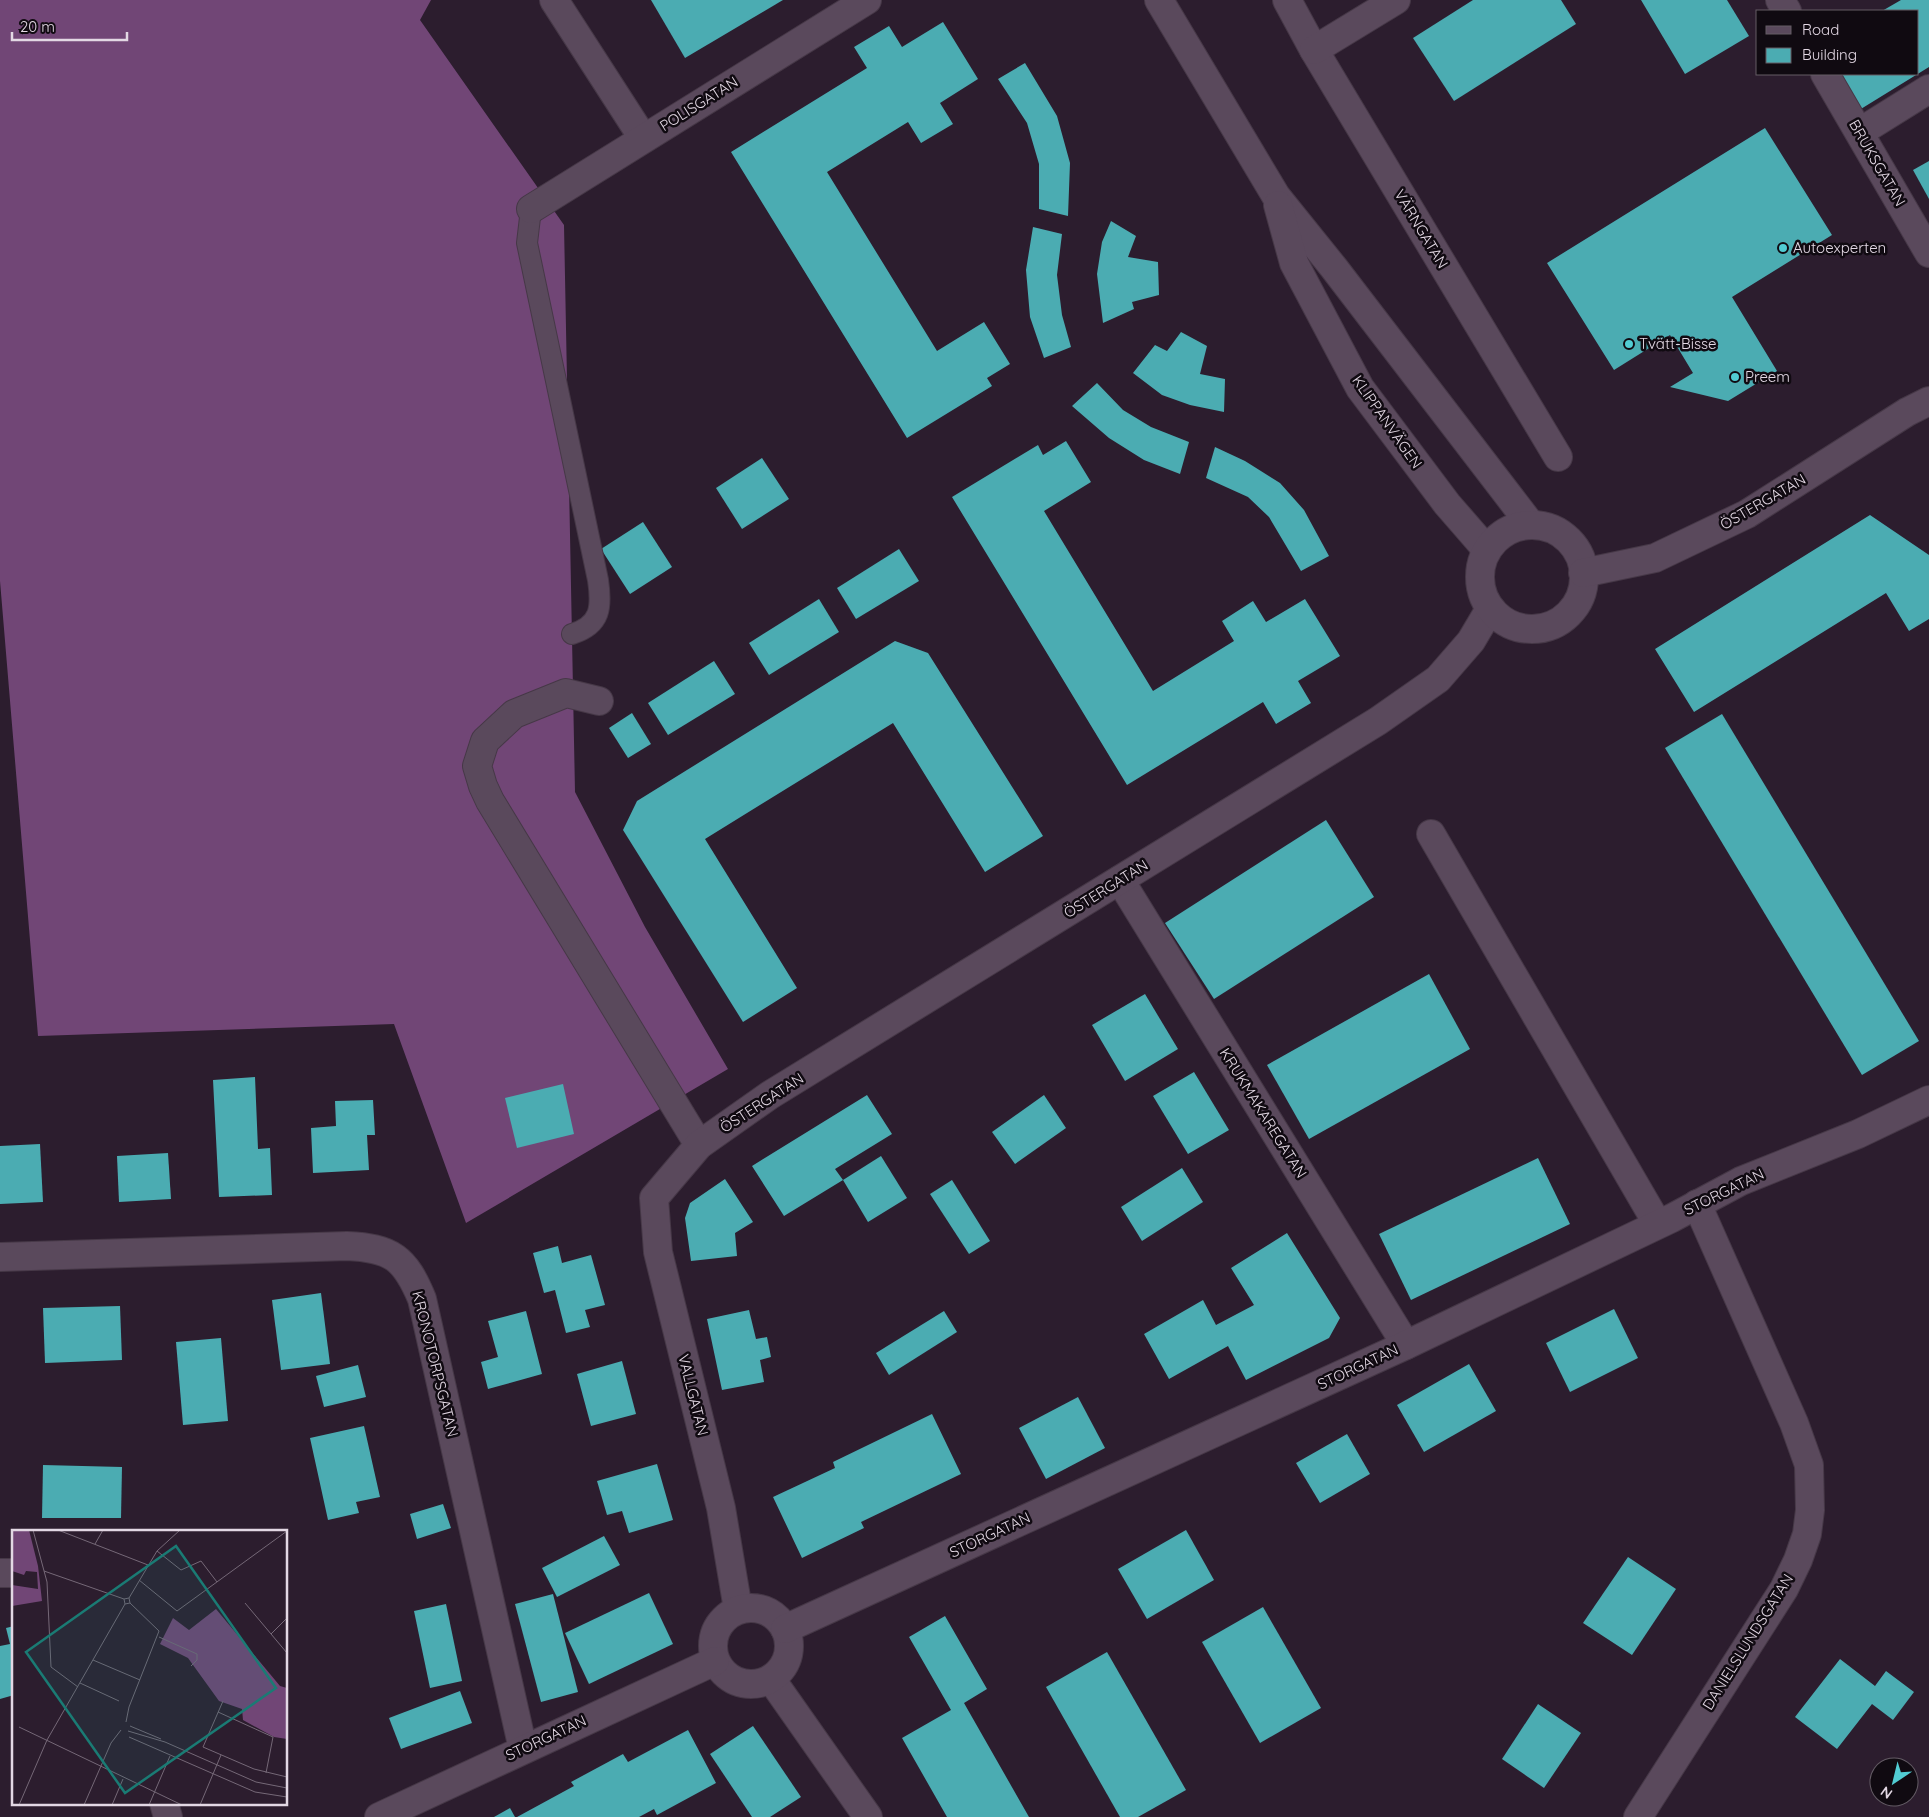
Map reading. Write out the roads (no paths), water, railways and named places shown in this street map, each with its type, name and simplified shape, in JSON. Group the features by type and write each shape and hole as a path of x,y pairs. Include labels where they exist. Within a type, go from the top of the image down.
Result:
{"street":[{"path":"554,0 643,138"},
{"name":"POLISGATAN","path":"531,209 867,0"},
{"name":"KLIPPANVÄGEN","path":"1159,0 1276,196 1334,268 1531,525"},
{"name":"VÄRNGATAN","path":"1287,0 1314,50 1558,457"},
{"path":"1314,50 1396,0"},
{"name":"BRUKSGATAN","path":"1826,75 1929,254"},
{"path":"1860,132 1929,89"},
{"name":"KLIPPANVÄGEN","path":"1276,196 1294,263 1360,388 1447,504 1487,550"},
{"name":"ÖSTERGATAN","path":"1583,573 1655,558 1748,514 1907,412 1929,400"},
{"path":"1531,525 1550,528 1566,538 1578,554 1583,573 1583,583 1577,602 1567,614 1555,623 1535,629 1515,626 1502,619 1490,608 1484,598 1480,574 1487,550 1501,535 1515,528 1531,525"},
{"name":"ÖSTERGATAN","path":"664,1185 699,1145 770,1096 1378,721 1438,679 1471,642 1490,608"},
{"path":"599,701 566,693 514,714 485,741 477,766 490,801 699,1145"},
{"path":"1431,834 1657,1224"},
{"name":"KRUKMAKAREGATAN","path":"1120,880 1406,1345"},
{"name":"STORGATAN","path":"786,1629 1406,1345 1657,1224 1741,1181 1858,1134 1929,1100"},
{"name":"VALLGATAN","path":"664,1185 654,1198 658,1252 721,1508 738,1609"},
{"name":"DANIELSLUNDSGATAN","path":"1638,1817 1784,1589 1808,1534 1810,1510 1809,1465 1794,1423 1697,1204"},
{"name":"KRONOTORPSGATAN","path":"0,1257 364,1246 396,1257 414,1278 422,1299 523,1749"},
{"path":"757,1607 774,1615 786,1629 790,1648 784,1665 771,1679 750,1685 729,1678 715,1661 712,1640 721,1620 738,1609 757,1607"},
{"name":"STORGATAN","path":"379,1817 715,1661"},
{"path":"771,1679 868,1817"},
{"path":"164,1804 168,1817"}],"lane":[{"path":"531,209 527,243 601,601 596,618 586,630 572,634"}],"place":[{"name":"Autoexperten","path":"1783,248"},
{"name":"Tvätt-Bisse","path":"1629,344"},
{"name":"Preem","path":"1735,377"}]}
